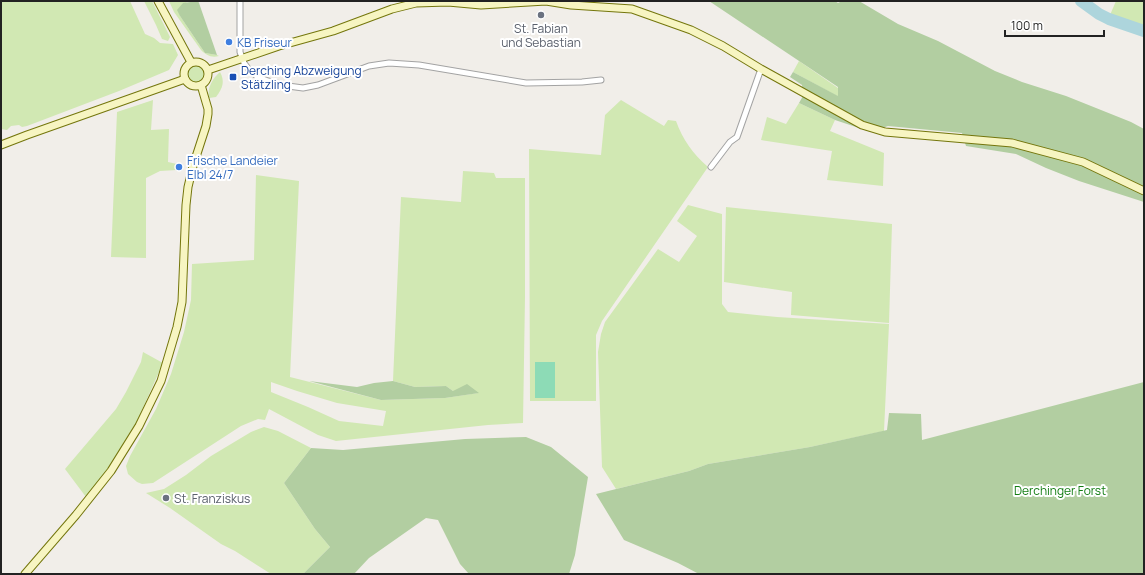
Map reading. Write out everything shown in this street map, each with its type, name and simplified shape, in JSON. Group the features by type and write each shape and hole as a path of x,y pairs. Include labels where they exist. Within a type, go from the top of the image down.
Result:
{"street":[{"path":"158,1 191,62"},
{"path":"240,1 240,52 244,63 250,71 258,77 268,81 299,88 318,85 369,66 380,64 419,65 526,83 582,82 601,80"},
{"path":"208,70 279,46 333,31 404,5 421,2 448,2 481,5 546,1 571,5 632,9 691,30 723,46 862,125 885,132 1012,142 1082,162 1144,191"},
{"path":"191,62 201,62 208,70 208,79 201,86 192,86 185,79 185,69 191,62"},
{"path":"711,167 730,142 737,137 761,68"},
{"path":"1,145 185,79"},
{"path":"25,574 111,471 139,426 160,381 177,327 182,302 188,188 192,166 206,126 208,114 201,86"}],"green space":[{"path":"1,1 130,1 145,34 154,38 160,43 173,44 178,55 169,70 119,91 27,126 22,127 19,125 11,126 7,130 1,129"},
{"path":"144,1 152,1 170,37 168,41 162,39"},
{"path":"169,1 185,1 187,3 183,3 180,16 205,53 201,50 174,12"},
{"path":"198,1 217,55 205,53 177,10 183,3"},
{"path":"709,1 835,1 838,3 842,1 859,1 898,24 938,41 995,71 1022,82 1066,96 1131,122 1144,129 1144,202 1079,181 1016,154 966,146 962,133 888,126 871,132 835,120 799,103 803,96 802,85 790,77 793,72 838,96 838,87"},
{"path":"1116,1 1144,1 1144,27 1110,15"},
{"path":"205,53 219,56 209,56"},
{"path":"799,61 838,88 839,97 793,72"},
{"path":"192,65 200,65 205,70 203,81 200,83 192,83 187,78 187,70"},
{"path":"220,72 223,81 222,88 216,97 209,98 211,84"},
{"path":"153,100 151,130 169,129 168,162 177,164 177,170 160,171 146,178 146,258 111,257 117,112"},
{"path":"621,100 664,126 668,120 676,121 689,146 708,167 602,321 596,335 596,401 530,401 529,149 601,155 605,115"},
{"path":"799,103 835,120 830,131 884,153 883,186 827,180 832,151 761,140 767,117 786,124"},
{"path":"463,171 494,173 496,178 525,178 523,423 488,425 336,441 318,435 269,409 265,420 258,419 241,426 153,483 142,484 137,482 128,474 126,466 156,409 171,374 184,332 191,300 192,264 254,260 256,175 299,181 290,377 381,400 445,398 478,393 453,391 446,386 415,387 393,381 401,197 461,202","holes":["271,382 337,403 386,411 383,426 339,421 271,392"]},
{"path":"688,205 722,214 722,304 728,312 777,317 889,324 884,431 810,447 708,464 689,471 616,489 602,467 598,352 601,334 605,322 658,249 679,262 697,236 677,221"},
{"path":"726,207 892,224 889,323 791,315 792,292 724,282"},
{"path":"143,352 163,363 137,421 108,468 86,497 65,469 116,409 141,362"},
{"path":"535,362 555,362 555,398 535,398"},
{"path":"309,381 357,387 393,381 415,387 446,386 453,391 467,384 479,393 445,398 381,400"},
{"name":"Derchinger Forst","path":"1144,382 1144,574 699,574 678,563 624,540 596,494 689,471 708,464 810,447 887,430 889,413 921,414 922,440"},
{"path":"264,427 278,431 311,448 284,483 315,529 330,547 303,574 271,574 235,551 221,544 146,493 164,489 211,456 251,432"},
{"path":"526,437 551,447 588,477 575,555 569,574 469,574 460,564 438,520 426,518 369,558 354,574 303,574 330,547 315,529 284,483 311,448 343,450 465,439"}],"waterway":[{"path":"1081,1 1099,14 1109,19 1144,31"}],"place":[{"name":"St. Fabian und Sebastian","path":"541,15"},
{"name":"KB Friseur","path":"229,42"},
{"name":"Derching Abzweigung Stätzling","path":"233,77"},
{"name":"Frische Landeier Elbl 24/7","path":"179,167"},
{"name":"St. Franziskus","path":"166,498"}]}
